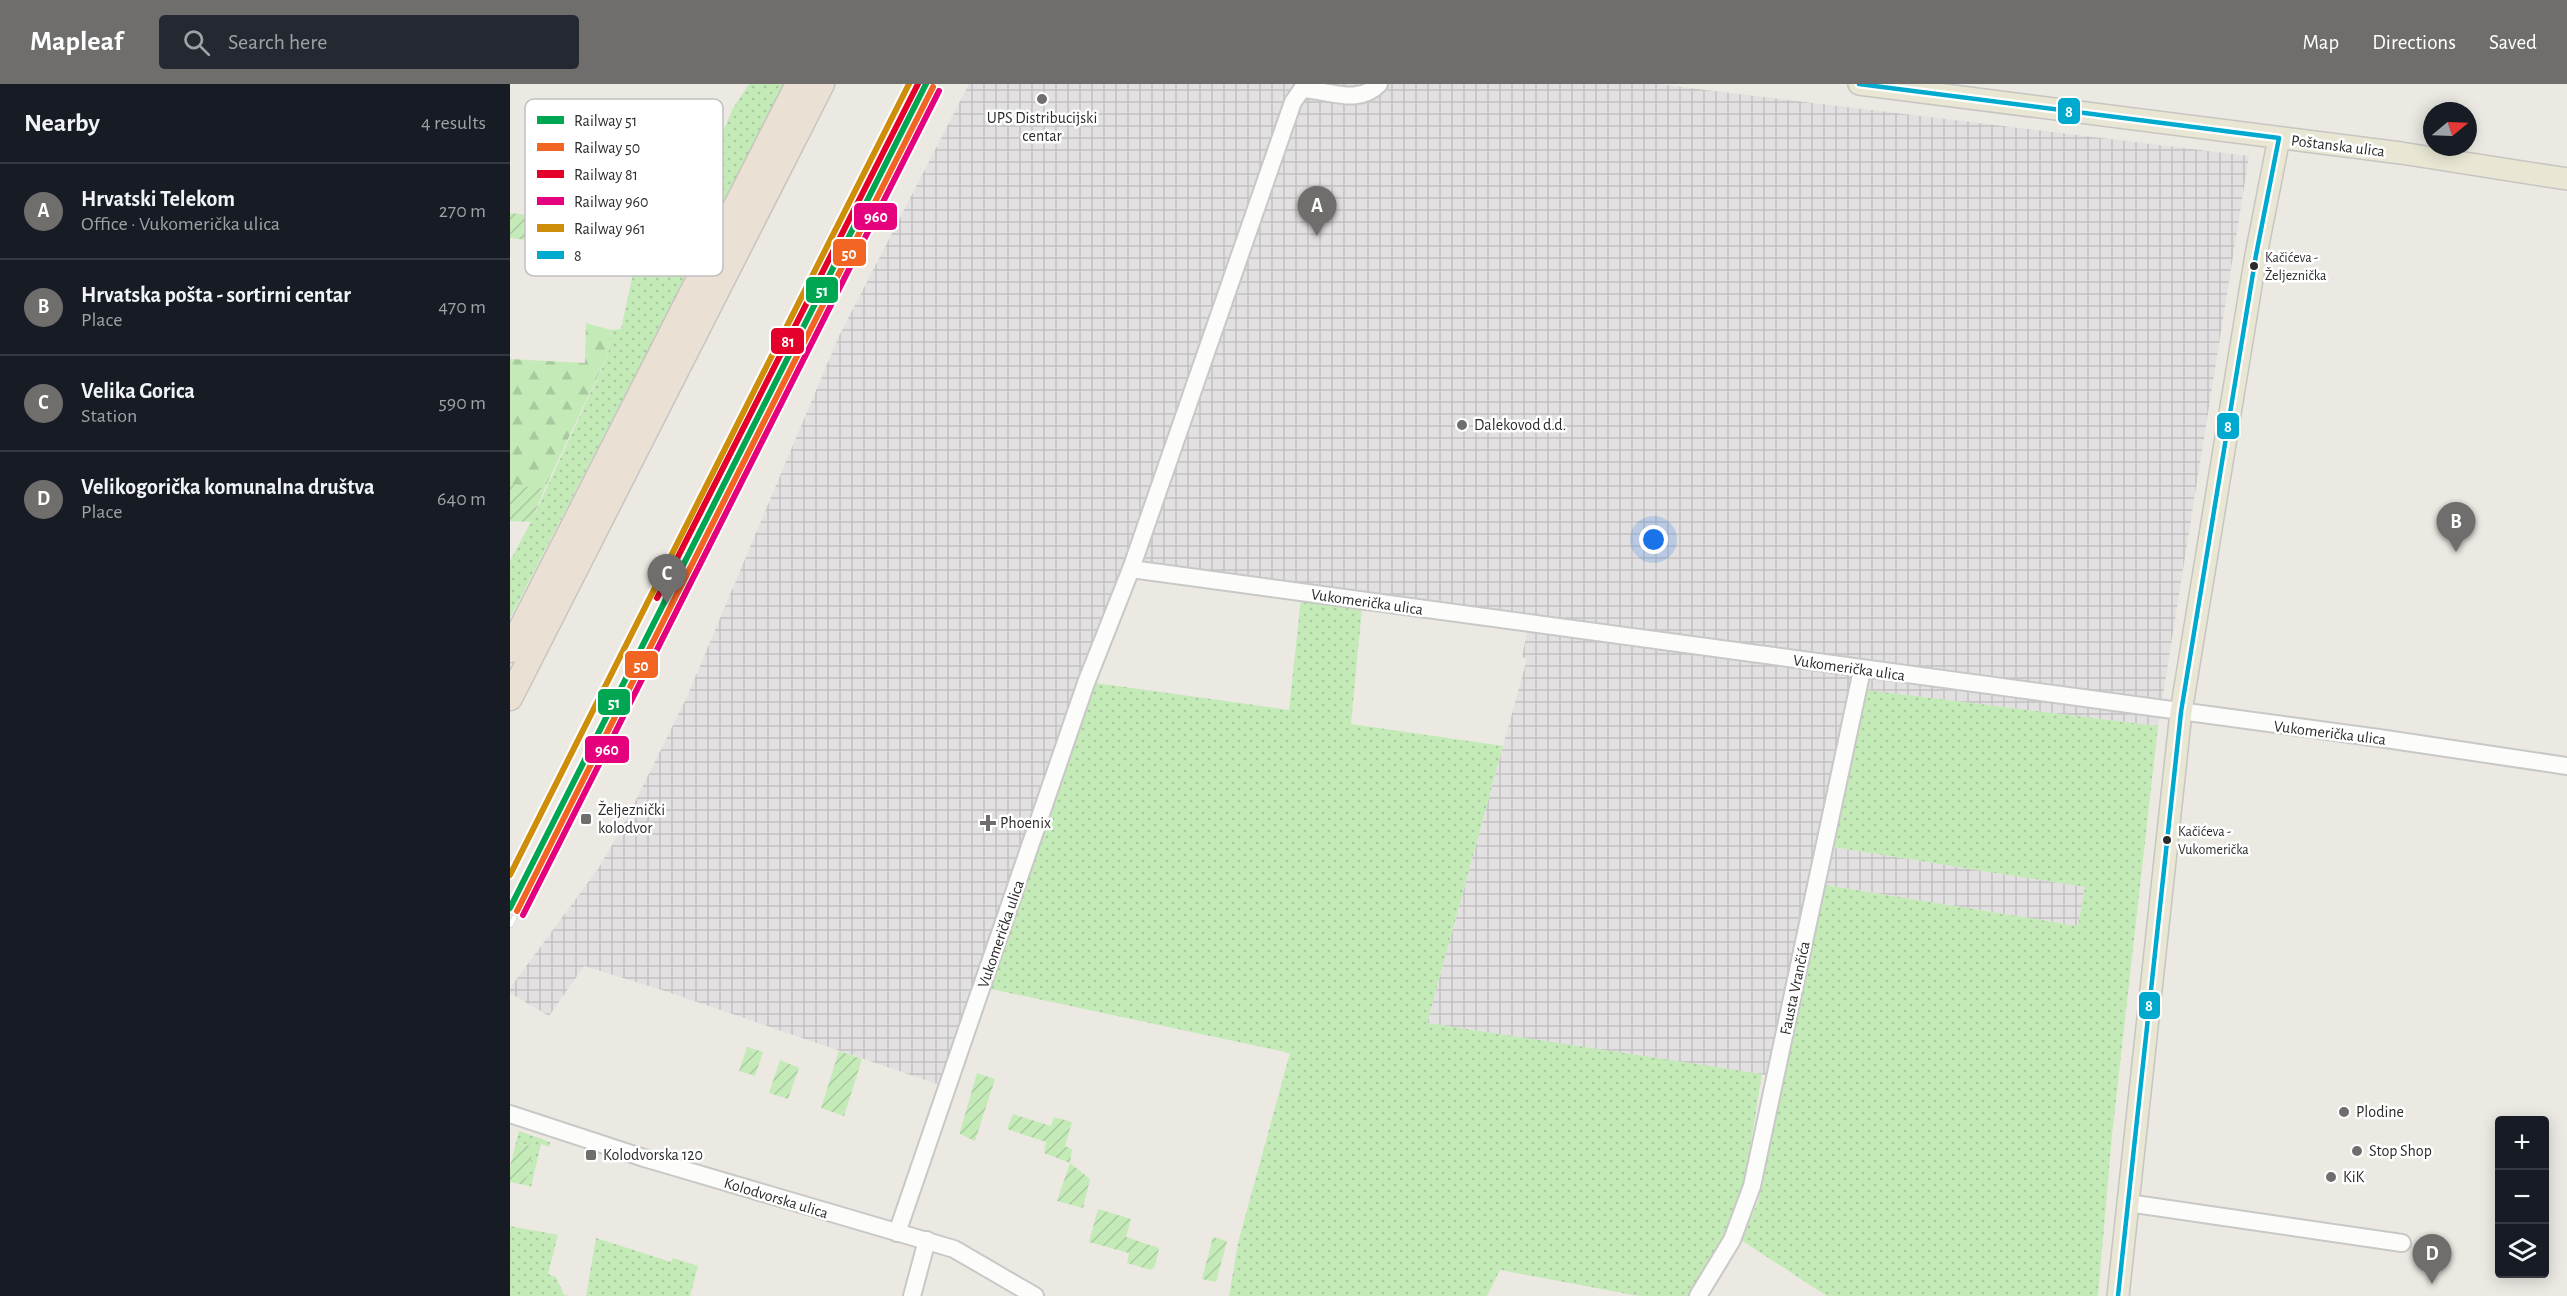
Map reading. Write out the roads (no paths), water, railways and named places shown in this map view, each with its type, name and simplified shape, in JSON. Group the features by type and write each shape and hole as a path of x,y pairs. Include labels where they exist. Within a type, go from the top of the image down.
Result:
{"highway":[{"path":"723,231 798,84"},
{"path":"510,698 822,84"},
{"path":"510,650 700,276"}],"main road":[{"name":"Poštanska ulica","path":"1859,84 2401,153 2567,179"},
{"path":"2118,1296 2181,712 2256,255 2279,138"}],"street":[{"name":"Vukomerička ulica","path":"897,1233 1086,683 1131,569 1293,102 1302,89 1358,97 1371,93 1379,84"},
{"name":"Vukomerička ulica","path":"1131,569 2567,766"},
{"name":"Fausta Vrančića","path":"1698,1296 1732,1240 1752,1186 1862,670"},
{"name":"Kolodvorska ulica","path":"510,1114 635,1156 927,1240 964,1253 1035,1296"},
{"path":"2128,1203 2402,1243"},
{"path":"912,1296 927,1240"}],"railway":[{"path":"510,926 935,84"}],"rail line":[{"name":"961","path":"510,875 909,84"},
{"name":"81","path":"657,598 918,84"},
{"name":"51","path":"510,908 926,84"},
{"name":"50","path":"517,911 933,87"},
{"name":"960","path":"523,915 939,91"}],"place":[{"name":"UPS Distribucijski centar","path":"1042,99"},
{"name":"Hrvatski Telekom","path":"1317,236"},
{"name":"Kačićeva - Željeznička","path":"2254,266"},
{"name":"Dalekovod d.d.","path":"1462,425"},
{"name":"Hrvatska pošta - sortirni centar","path":"2456,552"},
{"name":"Velika Gorica","path":"667,604"},
{"name":"Željeznički kolodvor","path":"586,819"},
{"name":"Phoenix","path":"988,823"},
{"name":"Kačićeva - Vukomerička","path":"2167,840"},
{"name":"Plodine","path":"2344,1112"},
{"name":"Stop Shop","path":"2357,1151"},
{"name":"Kolodvorska 120","path":"591,1155"},
{"name":"KiK","path":"2331,1177"},
{"name":"Velikogorička komunalna društva","path":"2432,1284"}]}
